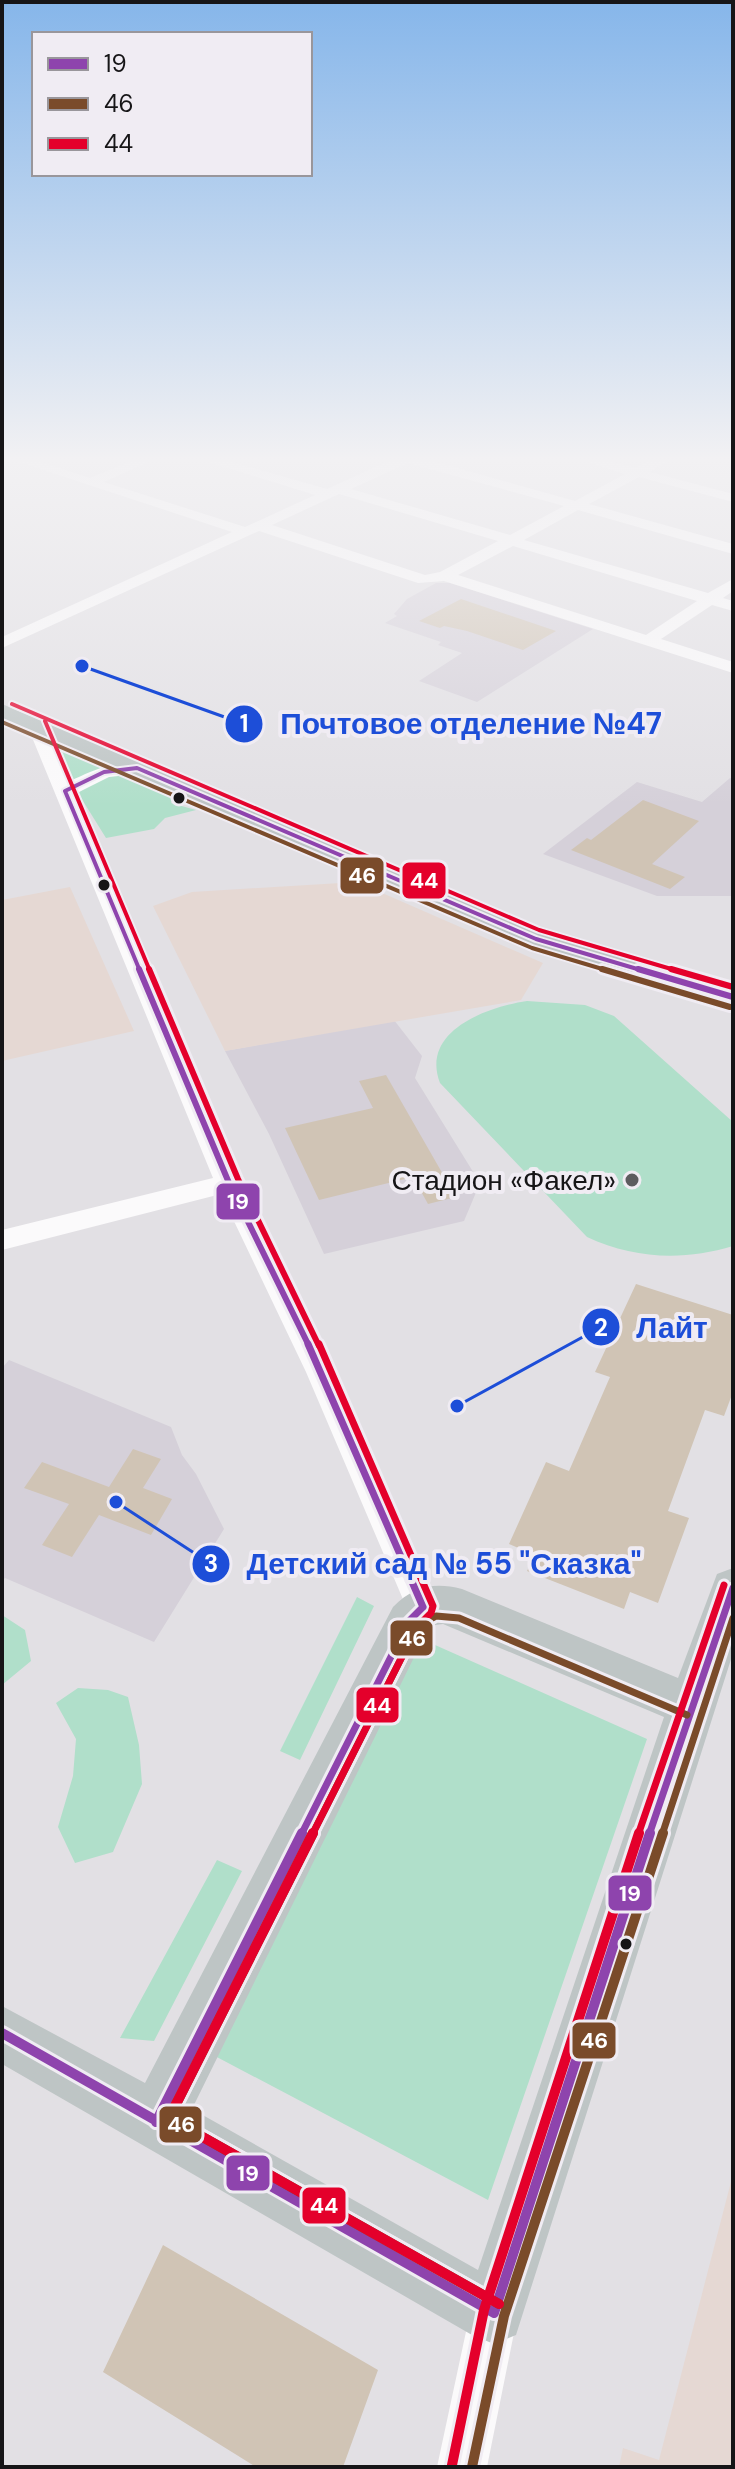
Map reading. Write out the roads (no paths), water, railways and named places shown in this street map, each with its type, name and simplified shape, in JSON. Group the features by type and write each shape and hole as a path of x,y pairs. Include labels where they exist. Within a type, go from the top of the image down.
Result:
{"main road":[{"path":"2,711 536,939 733,997"},
{"path":"2,2033 494,2313 691,1706 733,1588"},
{"path":"156,2122 409,1621 423,1607 443,1604 462,1609 691,1706"}],"street":[{"path":"2,643 153,574"},
{"path":"405,574 424,580 448,574"},
{"path":"624,574 733,606"},
{"path":"445,576 733,668"},
{"path":"649,640 733,584"},
{"path":"36,725 229,1183 321,1372 423,1607"},
{"path":"65,791 104,772 137,768"},
{"path":"2,1240 229,1183"},
{"path":"462,2467 494,2313"}],"place":[{"name":"Почтовое отделение №47","path":"82,666"},
{"name":"Стадион «Факел»","path":"632,1180"},
{"name":"Лайт","path":"457,1406"},
{"name":"Детский сад № 55 \"Сказка\"","path":"116,1502"}]}
